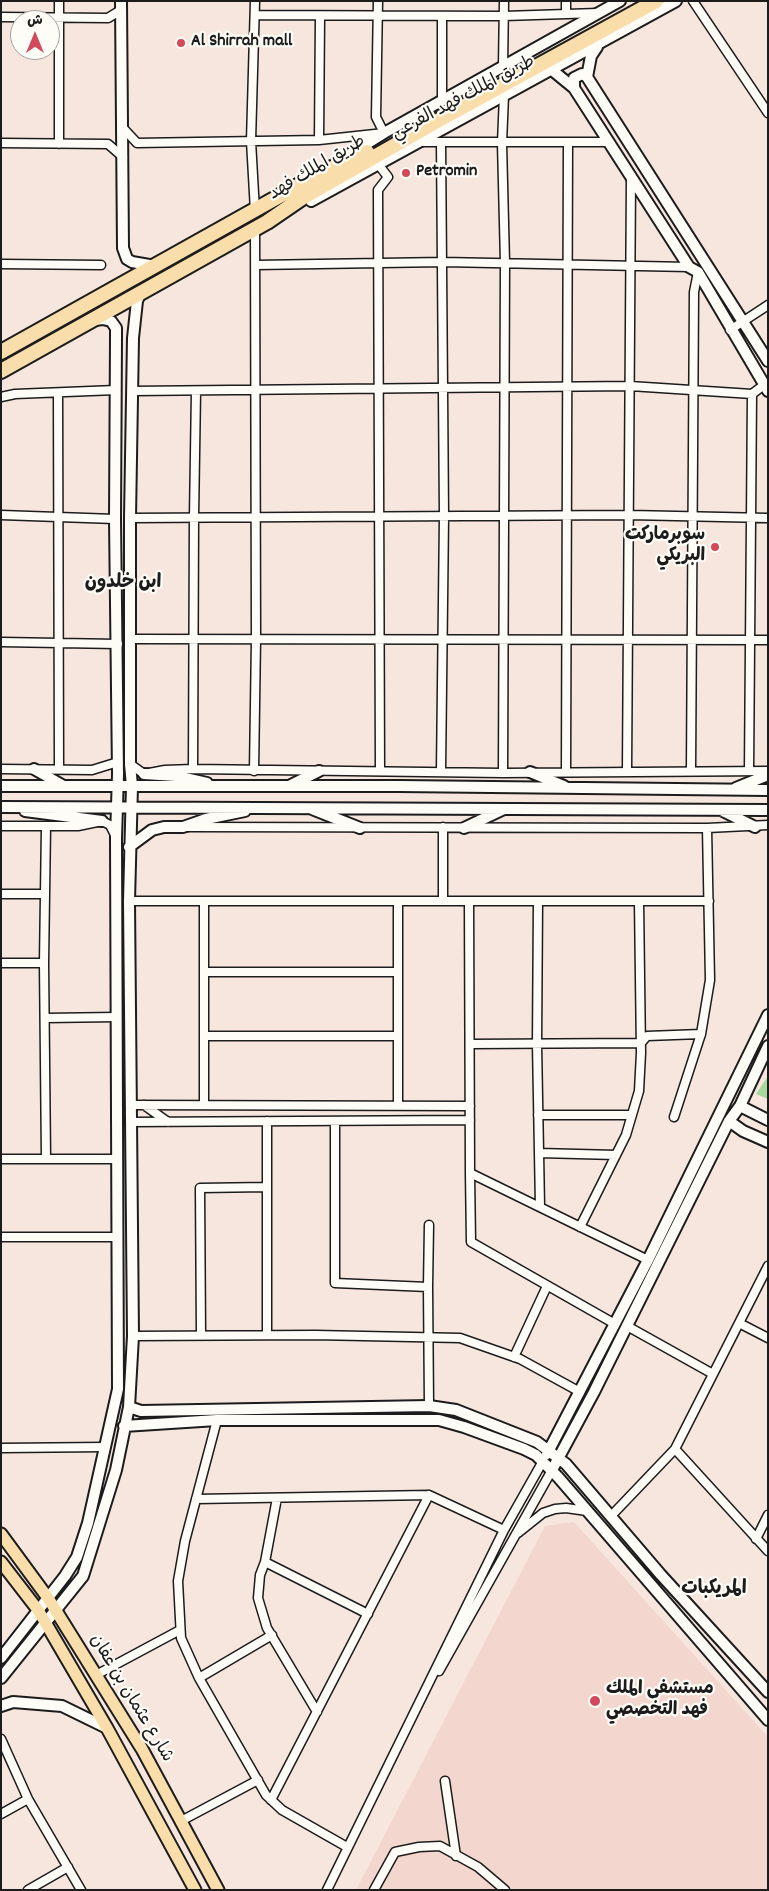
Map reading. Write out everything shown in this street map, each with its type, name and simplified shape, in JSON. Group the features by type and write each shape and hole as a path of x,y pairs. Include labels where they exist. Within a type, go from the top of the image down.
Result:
{"highway":[{"name":"طريق الملك فهد","path":"2,349 156,266 319,174 370,150 638,1"},
{"name":"طريق الملك فهد","path":"1,371 261,225 302,198 439,120 656,1"}],"main road":[{"name":"شارع عثمان بن عفان","path":"1,1534 48,1598 142,1749 218,1890"},
{"name":"شارع عثمان بن عفان","path":"1,1562 46,1623 107,1728 194,1890"}],"street":[{"path":"255,1 251,141 255,211"},
{"path":"123,128 137,143 319,140 384,133 376,117 378,1"},
{"path":"503,66 504,1"},
{"path":"566,1 566,14"},
{"name":"طريق الملك فهد الفرعي","path":"319,174 384,133 620,1"},
{"name":"طريق الملك فهد الفرعي","path":"261,225 378,164 676,1"},
{"path":"693,1 768,113"},
{"path":"60,17 108,18 121,6"},
{"path":"121,6 124,254 138,265 156,266"},
{"path":"255,15 504,16 600,13"},
{"path":"319,140 320,16"},
{"path":"442,16 442,100"},
{"path":"587,77 591,56 598,44"},
{"path":"59,60 59,144"},
{"path":"132,391 630,386 752,394 766,388 693,270 607,142 574,88 552,70"},
{"path":"574,88 574,78 582,74 587,77 741,322 768,361"},
{"path":"503,773 505,263 502,143 504,95"},
{"path":"417,142 607,142"},
{"path":"441,771 444,516 442,142"},
{"path":"566,771 568,639 568,142"},
{"path":"1,143 108,144 123,157"},
{"path":"378,164 388,177 378,190 380,771"},
{"path":"627,770 631,178"},
{"path":"254,771 256,265 261,225"},
{"path":"256,265 443,262 569,263 693,270"},
{"path":"1,264 101,265"},
{"path":"691,770 693,270"},
{"path":"1,1678 83,1576 90,1559 116,1470 129,1407 133,1336 129,901 129,847 132,806 130,764 130,518 133,338 137,301 141,292"},
{"path":"730,330 768,304"},
{"path":"1,1658 77,1557 88,1523 118,1389 116,328 111,321 102,319 89,321"},
{"path":"116,338 120,331 127,330 133,338"},
{"path":"1,397 15,394 116,390"},
{"path":"193,769 196,391"},
{"path":"58,393 59,769"},
{"path":"749,771 752,640 752,394"},
{"path":"1,515 115,519"},
{"path":"130,518 567,515 768,518"},
{"path":"130,639 768,640"},
{"path":"1,642 118,644"},
{"path":"1,769 92,770 118,762"},
{"path":"130,764 144,774 176,776 227,787"},
{"path":"34,769 63,786"},
{"path":"144,774 165,770 193,769 503,773 691,770 768,773"},
{"path":"288,787 320,771"},
{"path":"530,772 570,788"},
{"path":"732,790 768,773"},
{"path":"1,786 768,790"},
{"path":"1,807 132,806 768,810"},
{"path":"1,807 46,815 102,821 110,825 116,838"},
{"path":"183,828 206,819 266,807"},
{"path":"306,807 360,828"},
{"path":"464,828 508,808"},
{"path":"720,809 755,827"},
{"path":"1,826 78,826 102,821"},
{"path":"46,826 44,963 46,1159"},
{"path":"129,847 152,830 164,827 707,828 768,826"},
{"path":"443,827 443,901"},
{"path":"674,1117 701,1034 710,980 707,828"},
{"path":"1,894 45,894"},
{"path":"129,901 709,901"},
{"path":"204,901 204,1105"},
{"path":"398,901 398,1106"},
{"path":"469,901 471,1242 615,1324"},
{"path":"538,901 537,1044 540,1207"},
{"path":"580,1227 626,1135 639,1091 641,1043 639,901"},
{"path":"1,963 44,963"},
{"path":"204,972 398,972"},
{"path":"327,1890 504,1530 580,1392 648,1260 768,1015"},
{"path":"45,1018 117,1017"},
{"path":"470,1044 641,1043 647,1036 701,1034"},
{"path":"204,1036 398,1036"},
{"path":"414,1711 449,1655 552,1470 627,1326 729,1121 740,1106 768,1046"},
{"path":"131,1105 470,1106"},
{"path":"144,1105 168,1122"},
{"path":"740,1106 768,1120"},
{"path":"538,1115 632,1115"},
{"path":"131,1122 470,1120"},
{"path":"335,1121 335,1283 428,1287"},
{"path":"729,1121 743,1131 768,1142"},
{"path":"267,1122 267,1335"},
{"path":"539,1153 616,1155"},
{"path":"1,1159 117,1160"},
{"path":"470,1173 648,1260"},
{"path":"201,1335 200,1188 267,1187"},
{"path":"429,1226 429,1406"},
{"path":"1,1237 118,1238"},
{"path":"612,1515 675,1449 768,1266"},
{"path":"514,1357 547,1286"},
{"path":"739,1323 768,1338"},
{"path":"627,1326 713,1374"},
{"path":"133,1336 267,1335 460,1338 514,1357 580,1392"},
{"path":"129,1407 141,1411 429,1406 456,1410 537,1442 558,1457 612,1515 661,1575 768,1692"},
{"path":"124,1426 217,1420 439,1420 524,1449 543,1461 552,1470 768,1720"},
{"path":"217,1420 196,1500 178,1581 181,1638 199,1678 258,1780 272,1800 282,1810 347,1847"},
{"path":"1,1448 105,1447"},
{"path":"675,1449 768,1552"},
{"path":"196,1500 429,1495 504,1530"},
{"path":"272,1800 429,1495"},
{"path":"277,1498 265,1562 260,1575 258,1598 272,1635 317,1712"},
{"path":"515,1536 543,1513 566,1508 587,1511"},
{"path":"756,1539 768,1515"},
{"path":"627,1557 635,1557 650,1570 661,1575"},
{"path":"265,1562 368,1614"},
{"path":"96,1675 180,1630"},
{"path":"199,1678 272,1635"},
{"path":"1,1706 13,1702 62,1706 107,1728"},
{"path":"1,1740 28,1799 81,1890"},
{"path":"181,1821 258,1780"},
{"path":"445,1781 456,1856"},
{"path":"1,1814 28,1799"},
{"path":"374,1890 395,1852 419,1847 440,1846 478,1867 505,1890"},
{"path":"28,1890 68,1867"}],"shaded area":[{"name":"مستشفى الملك فهد التخصصي","path":"574,1522 768,1737 768,1890 356,1890 545,1526"}],"green space":[{"path":"768,1076 768,1099 756,1094"}],"place":[{"name":"Al Shirrah mall","path":"181,43"},
{"name":"Petromin","path":"406,173"},
{"name":"سوبرماركت البريكي","path":"715,547"},
{"name":"مستشفى الملك فهد التخصصي","path":"595,1701"}],"district":[{"name":"ابن خلدون","path":"123,584"},
{"name":"المريكبات","path":"714,1590"}]}
